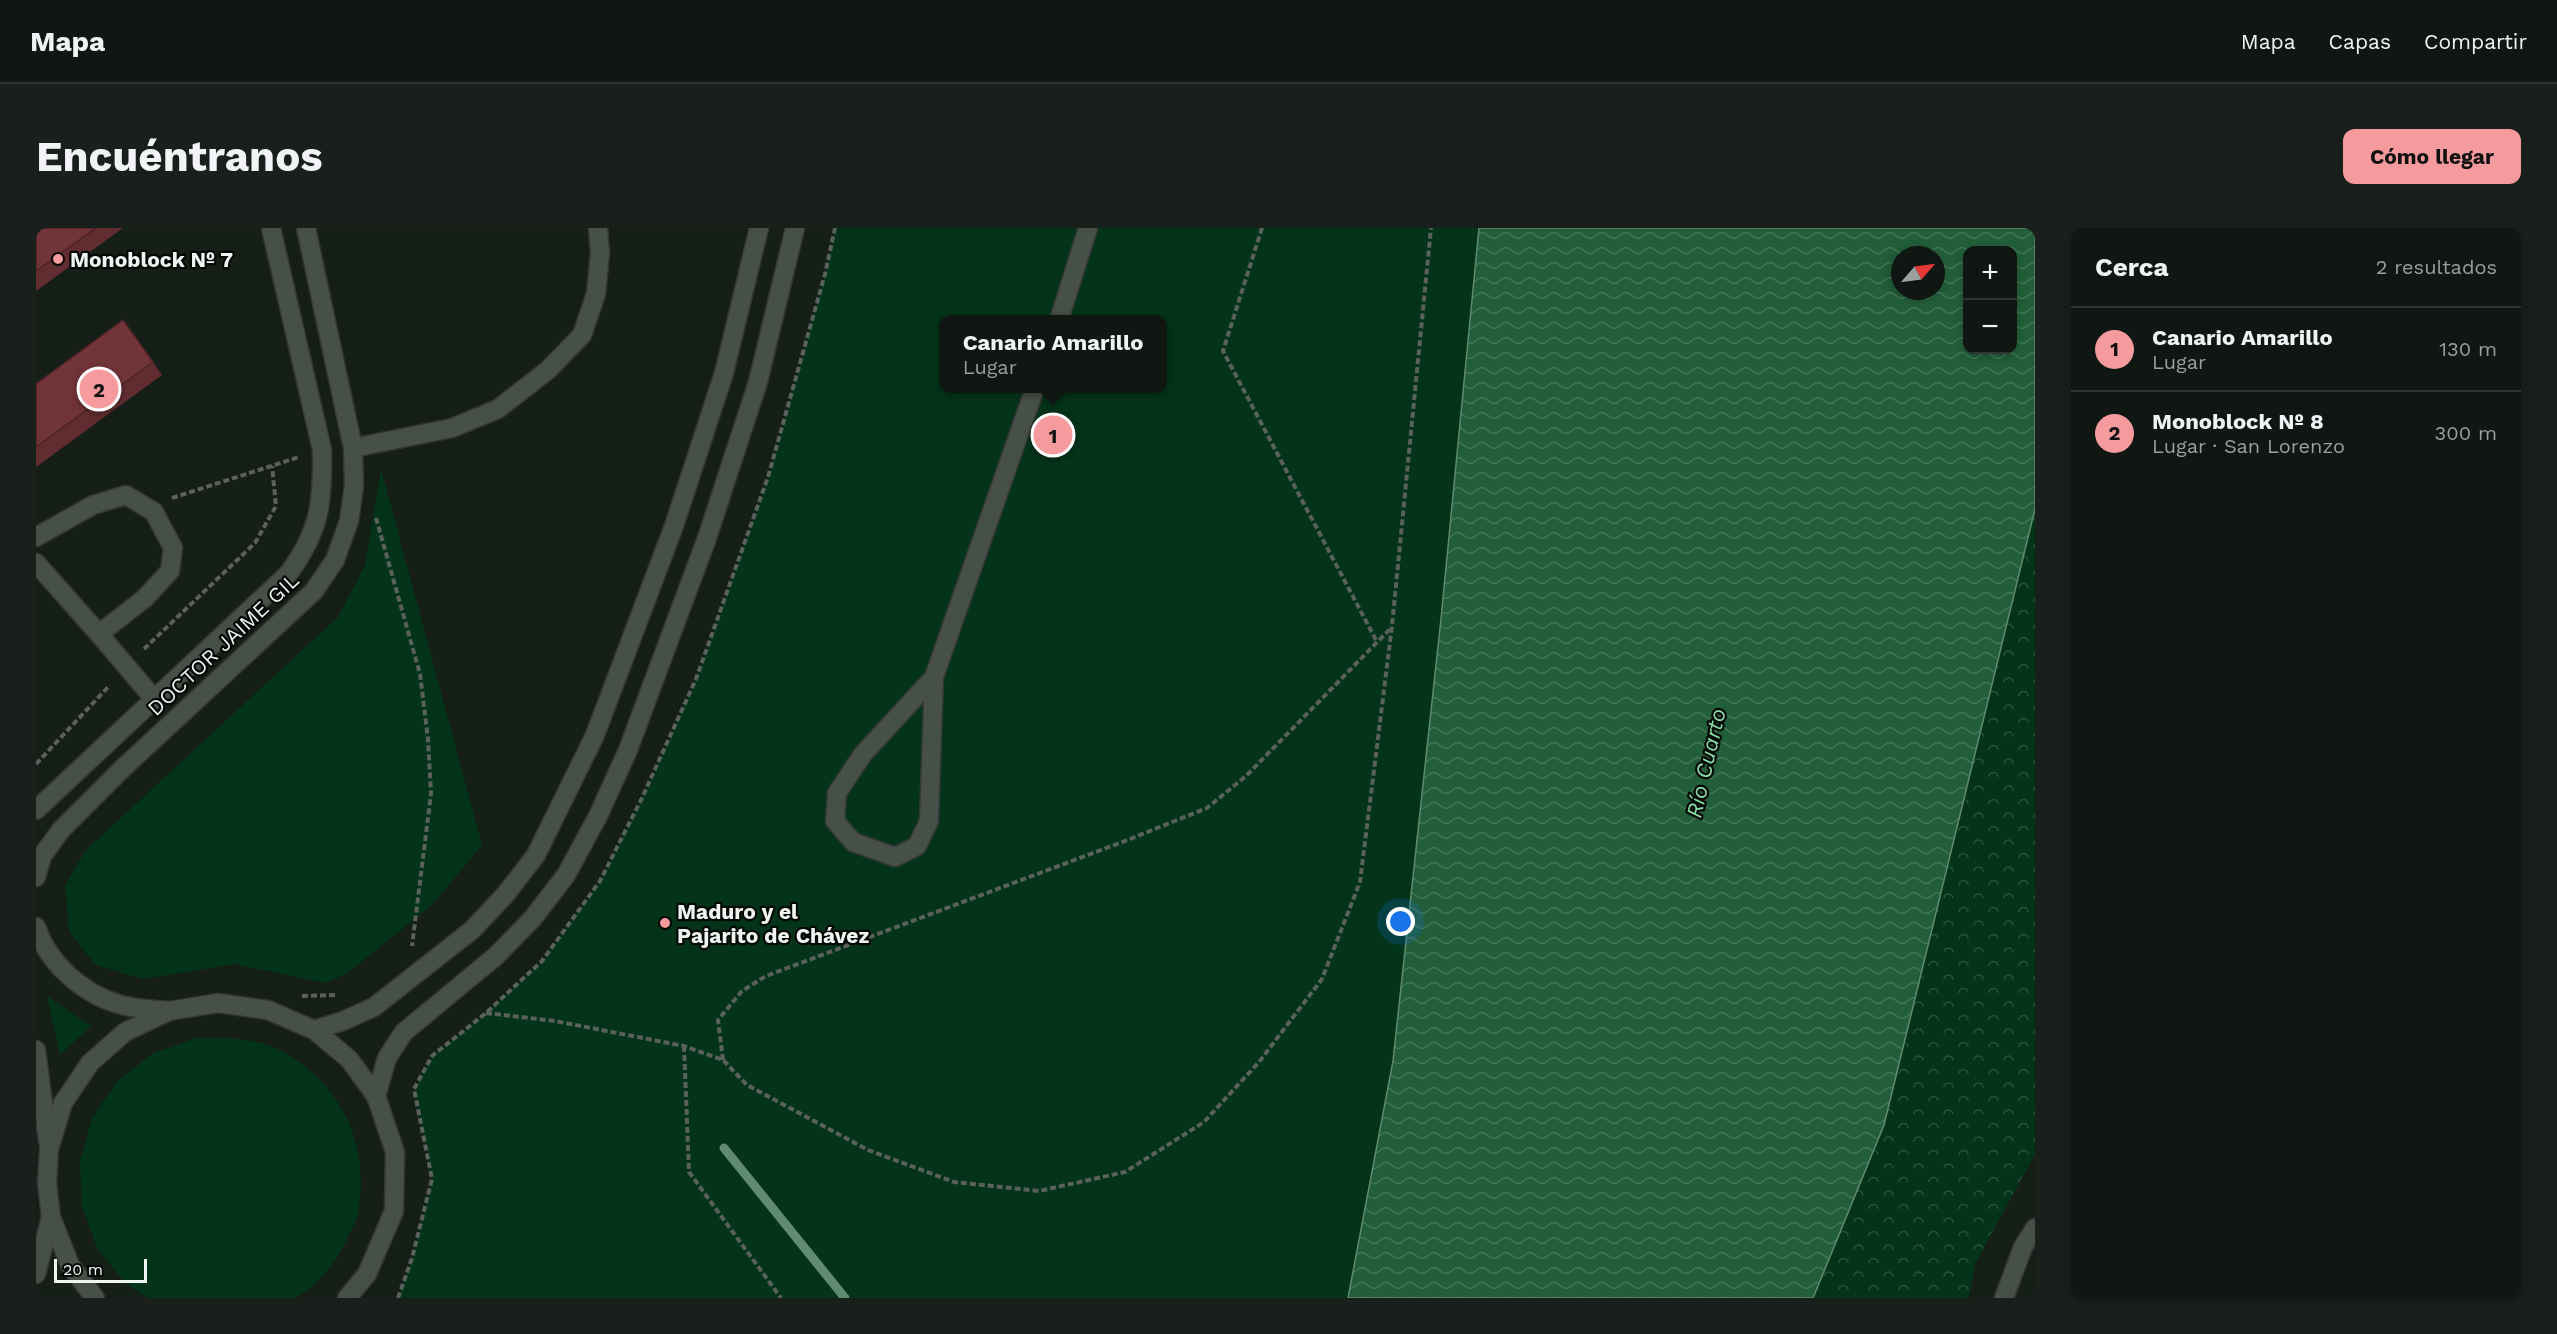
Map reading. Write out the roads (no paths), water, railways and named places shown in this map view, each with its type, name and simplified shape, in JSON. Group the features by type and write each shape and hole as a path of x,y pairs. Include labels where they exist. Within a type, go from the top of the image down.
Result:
{"main road":[{"name":"DOCTOR JAIME GIL","path":"36,810 289,573 307,548 319,512 323,483 322,450 271,228"},
{"name":"DOCTOR JAIME GIL","path":"36,877 42,856 61,830 122,769 314,591 335,560 349,521 354,486 353,448 306,228"},
{"path":"353,448 453,428 498,409 548,370 582,334 593,304 600,253 598,228"},
{"path":"314,1030 343,1022 374,1007 472,930 512,887 536,855 595,735 674,526 724,373 759,228"},
{"path":"376,1096 387,1058 404,1032 496,956 533,918 566,874 598,816 628,750 707,538 758,382 795,228"},
{"path":"1061,315 1088,228"},
{"path":"934,677 863,754 837,793 835,821 853,842 896,857 917,846 929,821 934,677 1033,393"},
{"path":"36,537 93,505 126,495 154,512 172,548 170,571 145,598 99,634"},
{"path":"36,563 155,700"},
{"path":"36,927 61,970 85,988 118,1004 169,1011"},
{"path":"49,1149 63,1103 90,1063 126,1032 169,1011 218,1003 268,1010 314,1030 349,1059 376,1096 395,1152 394,1211 367,1274 346,1298"},
{"path":"36,1050 49,1149 47,1183 51,1217 70,1265 95,1298"},
{"path":"36,1274 51,1217"},
{"path":"2004,1298 2023,1247 2035,1228"},
{"path":"365,1298 367,1274"}],"water":[{"name":"Río Cuarto","path":"1479,228 2035,228 2035,509 1884,1125 1813,1298 1348,1298 1393,1061 1441,619"}],"waterway":[{"path":"724,1148 845,1298"}],"place":[{"name":"Monoblock Nº 7","path":"58,259"},
{"name":"Monoblock Nº 8","path":"99,389"},
{"name":"Canario Amarillo","path":"1053,435"},
{"name":"Maduro y el Pajarito de Chávez","path":"665,923"}]}
